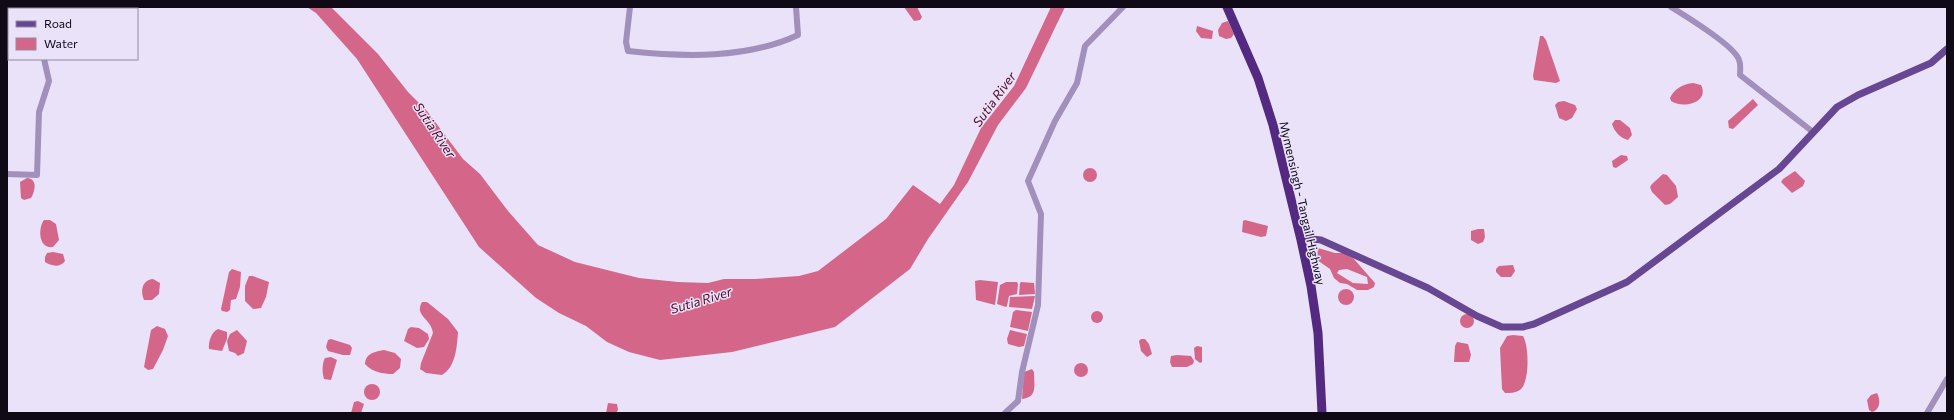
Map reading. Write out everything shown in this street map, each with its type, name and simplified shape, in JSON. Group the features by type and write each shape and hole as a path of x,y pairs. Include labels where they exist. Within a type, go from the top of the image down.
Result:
{"highway":[{"name":"Mymensingh - Tangail Highway","path":"1227,7 1258,78 1273,125 1301,240 1311,286 1318,332 1322,413"}],"main road":[{"path":"1301,240 1321,240 1428,288 1478,316 1502,327 1523,327 1534,324 1627,282 1779,169 1837,107 1858,95 1931,63 1947,49"}],"street":[{"path":"630,7 626,42 628,51 726,54 779,44 798,35 796,7"},
{"path":"1005,413 1018,401 1022,372 1038,305 1041,214 1028,181 1055,121 1078,83 1086,46 1123,7"},
{"path":"1671,7 1720,39 1735,53 1740,60 1740,75 1813,132"},
{"path":"7,174 37,175 39,112 49,81 44,60"},
{"path":"1927,413 1947,379"}],"water":[{"name":"Sutia River","path":"307,7 331,7 378,54 408,92 427,111 463,159 480,174 508,211 538,245 575,262 639,278 708,283 724,279 755,279 799,276 818,271 886,219 913,185 940,204 954,185 981,128 1014,86 1051,7 1065,7 1026,88 998,125 968,182 928,239 910,269 835,327 732,352 660,360 629,352 607,342 586,326 559,313 536,298 479,247 357,59 316,13"},
{"path":"904,7 917,7 922,17 920,20 914,21"},
{"path":"1228,21 1234,34 1231,38 1226,39 1219,36 1218,30 1222,23"},
{"path":"1197,26 1213,31 1212,39 1201,38 1196,31"},
{"path":"1540,36 1543,36 1546,40 1560,81 1556,83 1534,80 1533,76"},
{"path":"1693,83 1701,85 1703,91 1702,96 1698,100 1694,103 1688,104 1671,101 1670,98 1676,90 1686,84"},
{"path":"1753,99 1758,105 1733,129 1729,128 1728,121"},
{"path":"1564,101 1575,105 1577,109 1572,118 1566,121 1559,118 1555,105 1558,102"},
{"path":"1615,120 1620,120 1630,128 1632,135 1628,140 1620,136 1614,129 1612,124"},
{"path":"1621,155 1627,156 1628,160 1616,168 1613,167 1612,161"},
{"path":"1090,168 1095,170 1097,175 1095,180 1090,182 1085,180 1083,175 1085,170"},
{"path":"1795,171 1805,181 1803,186 1792,193 1781,182"},
{"path":"1663,174 1667,175 1676,186 1678,197 1670,204 1665,205 1652,192 1650,187"},
{"path":"27,178 33,181 35,186 31,198 24,200 21,198 20,182"},
{"path":"44,220 50,220 56,224 59,240 53,247 44,245 42,241 40,233"},
{"path":"1245,220 1268,226 1266,236 1261,237 1242,232 1243,221"},
{"path":"1484,229 1485,237 1483,242 1478,244 1471,240 1471,231"},
{"path":"1318,248 1335,253 1344,253 1354,259 1375,283 1374,287 1368,290 1357,290 1347,284 1340,283 1334,278 1330,269 1317,260","holes":["1347,269 1367,277 1368,284 1353,283 1337,273 1339,270"]},
{"path":"53,252 63,254 65,261 61,265 55,266 45,262 47,253"},
{"path":"1513,265 1515,271 1511,277 1501,277 1496,272 1496,269 1499,266"},
{"path":"232,269 241,272 240,287 236,299 231,300 230,310 227,312 222,311 221,309 229,272"},
{"path":"249,276 269,282 266,297 261,308 253,309 245,301 245,286"},
{"path":"153,279 160,283 159,294 152,300 144,300 142,293 143,286 146,281"},
{"path":"980,280 998,282 995,305 976,300 975,281"},
{"path":"1006,282 1017,282 1018,284 1017,294 1009,296 1006,307 997,304 1000,285"},
{"path":"1021,282 1034,283 1035,294 1019,295"},
{"path":"1346,289 1352,291 1354,297 1352,303 1346,305 1340,303 1338,297 1340,291"},
{"path":"1035,296 1032,309 1009,307 1010,297"},
{"path":"422,302 427,302 448,319 458,332 453,362 447,371 442,375 426,373 420,369 433,333 432,328 421,314 420,307"},
{"path":"1016,310 1032,312 1028,331 1010,327 1013,312"},
{"path":"1095,311 1099,311 1103,317 1099,323 1095,323 1091,319 1091,315"},
{"path":"1467,314 1472,316 1474,321 1472,326 1467,328 1462,326 1460,321 1462,316"},
{"path":"157,326 165,329 168,336 163,350 153,369 148,370 144,367 151,330"},
{"path":"411,327 419,328 428,334 429,339 424,347 417,348 404,341 408,329"},
{"path":"218,329 227,332 227,339 222,351 209,349 210,338"},
{"path":"237,330 247,341 244,353 238,356 229,351 227,341 230,334"},
{"path":"1010,330 1027,334 1024,346 1019,347 1008,344 1007,339"},
{"path":"1507,336 1523,336 1525,341 1528,364 1526,380 1520,390 1505,393 1502,389 1500,348"},
{"path":"331,339 350,345 352,348 350,355 343,355 328,351 326,347 328,340"},
{"path":"1141,339 1145,339 1149,344 1152,354 1147,357 1141,351 1139,341"},
{"path":"1457,342 1468,344 1471,355 1469,362 1454,362 1455,346"},
{"path":"1197,346 1202,347 1202,362 1200,363 1195,359 1194,348"},
{"path":"384,350 395,353 401,359 400,368 393,374 378,372 365,364 369,355 374,352"},
{"path":"1171,356 1191,356 1194,361 1193,364 1187,367 1172,367 1170,362"},
{"path":"331,357 337,360 331,380 324,379 324,360 325,358"},
{"path":"1081,363 1086,365 1088,370 1086,375 1081,377 1076,375 1074,370 1076,365"},
{"path":"1032,369 1034,372 1033,393 1031,396 1022,399 1024,372"},
{"path":"372,384 378,386 380,392 378,398 372,400 366,398 364,392 366,386"},
{"path":"1877,393 1879,404 1877,409 1872,412 1869,410 1867,400 1871,395"},
{"path":"358,401 364,404 361,413 351,413 354,402"},
{"path":"608,403 617,404 618,410 616,413 606,413"}]}
